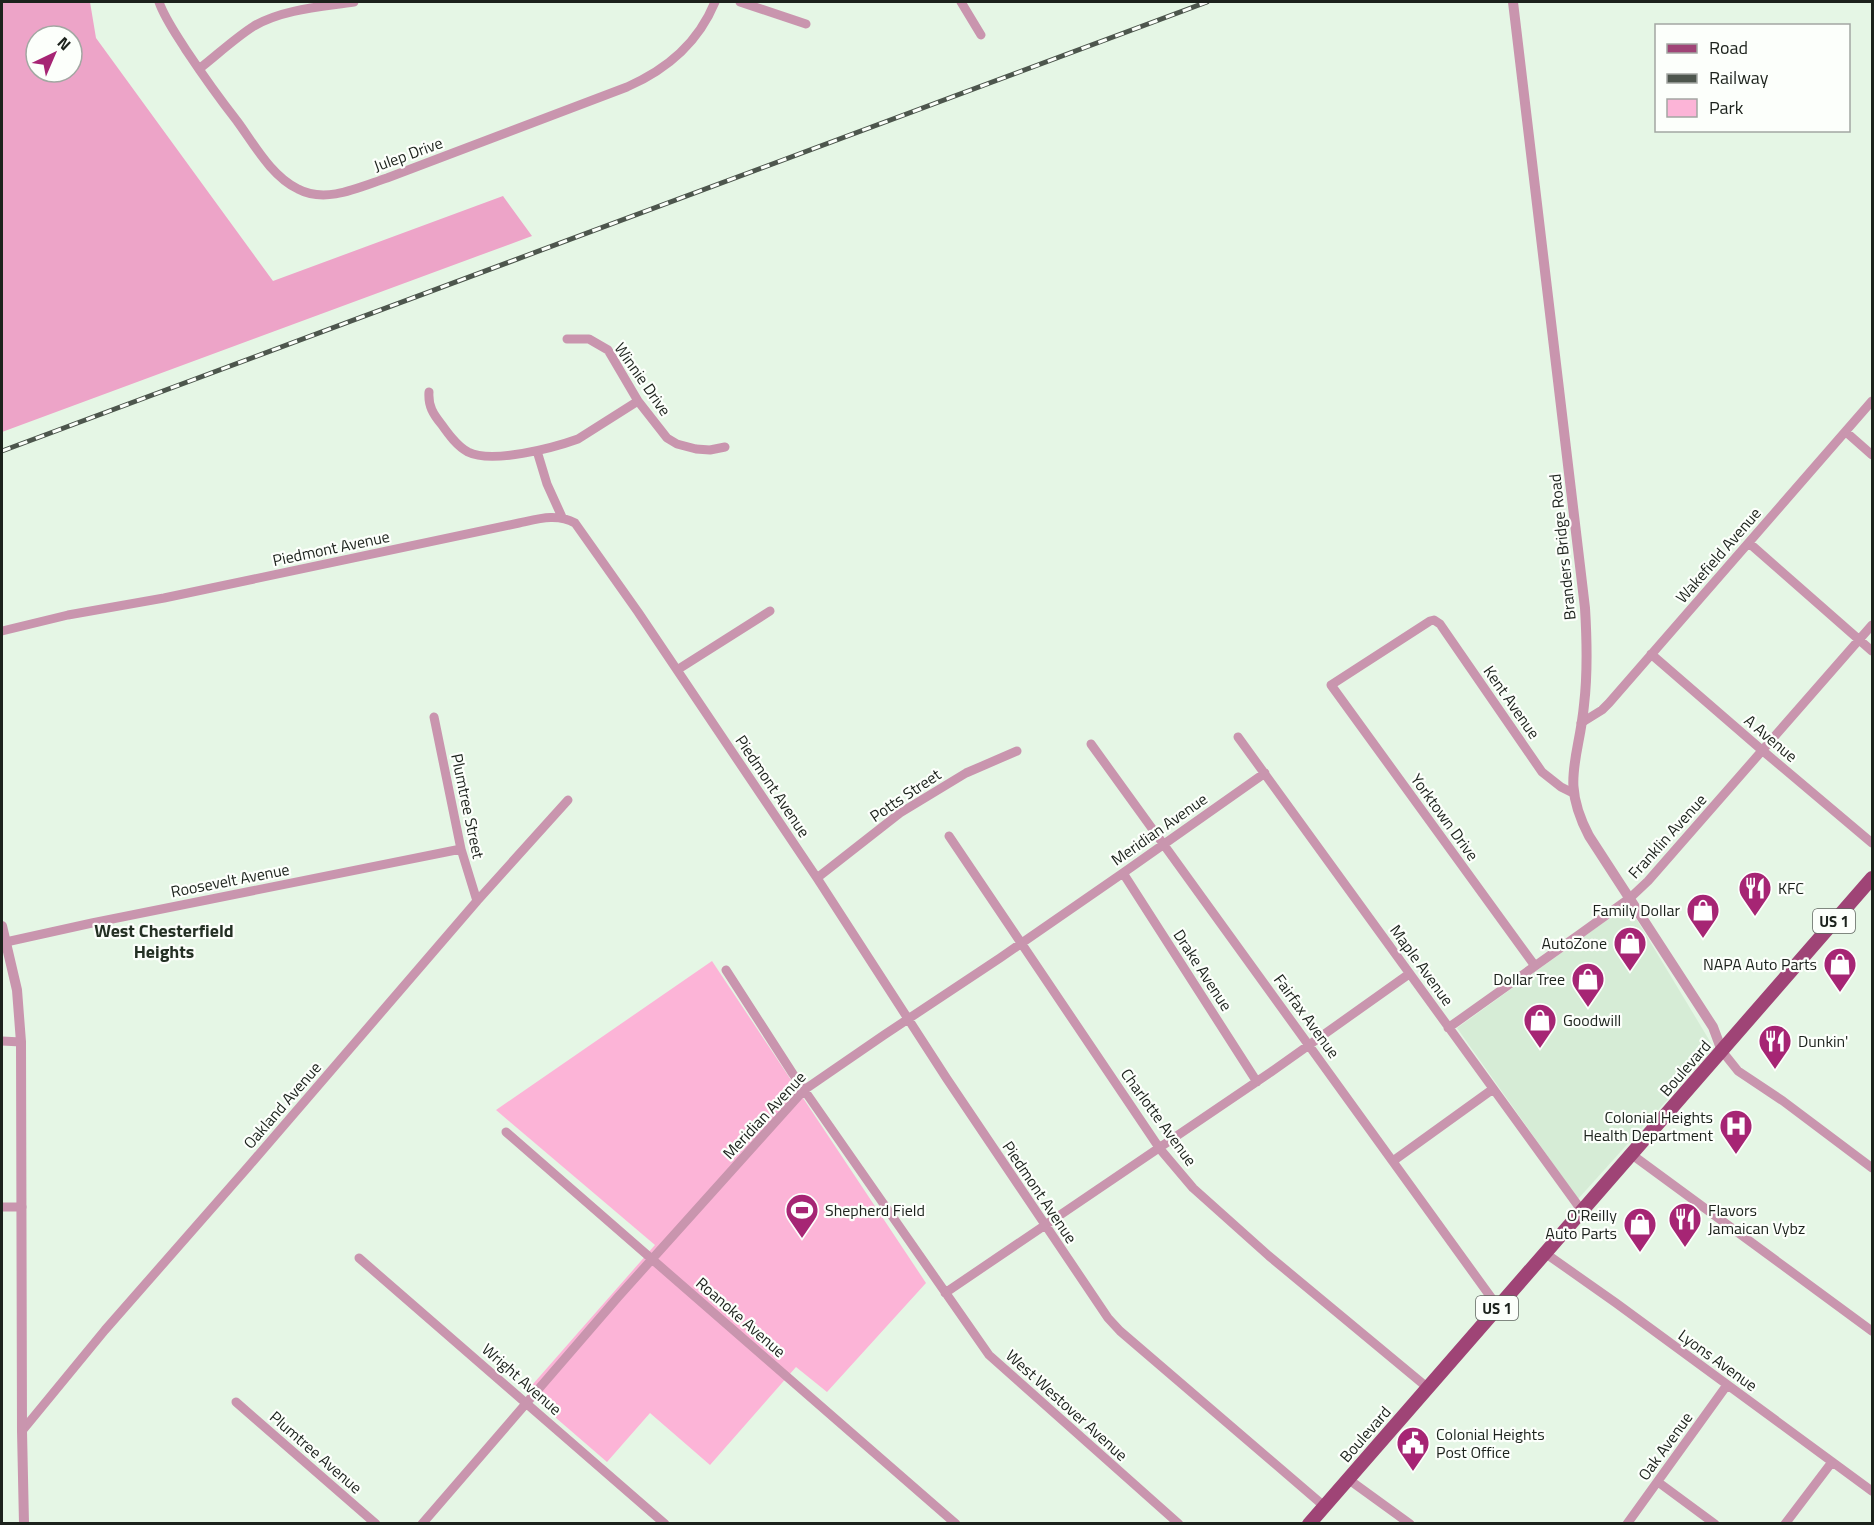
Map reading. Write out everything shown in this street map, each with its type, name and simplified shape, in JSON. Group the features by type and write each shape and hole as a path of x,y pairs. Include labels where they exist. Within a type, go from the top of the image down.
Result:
{"main road":[{"name":"Boulevard","path":"1309,1524 1872,878"}],"street":[{"name":"Julep Drive","path":"159,2 170,25 199,69 275,171 298,190 319,194 348,191 397,174 646,79 667,65 693,41 710,15 715,2"},
{"path":"199,69 247,31 270,18 354,2"},
{"path":"740,2 806,24"},
{"path":"961,2 981,35"},
{"name":"Branders Bridge Road","path":"1513,2 1569,463 1587,640 1587,682 1573,771 1576,809 1586,829 1713,1027 1722,1051"},
{"name":"Winnie Drive","path":"567,339 589,339 608,350 638,401 667,438 677,444 703,450 725,447"},
{"path":"429,392 428,402 432,412 450,437 468,452 494,457 537,451 578,439 638,401"},
{"name":"Wakefield Avenue","path":"1581,723 1602,710 1872,402"},
{"path":"1846,432 1872,455"},
{"path":"537,451 547,484 562,517"},
{"name":"Piedmont Avenue","path":"2,631 69,615 164,598 519,523 555,517 562,517 575,523 817,878 1108,1318 1120,1331 1324,1506"},
{"path":"1749,543 1872,651"},
{"path":"677,670 770,611"},
{"name":"Yorktown Drive","path":"1434,620 1331,685 1535,966"},
{"name":"Kent Avenue","path":"1434,620 1440,624 1542,772 1573,793"},
{"name":"Franklin Avenue","path":"1448,1028 1630,898 1658,871 1872,626"},
{"name":"A Avenue","path":"1651,654 1872,843"},
{"name":"Plumtree Street","path":"434,717 461,849 477,901"},
{"name":"Maple Avenue","path":"1238,736 1582,1211"},
{"name":"Fairfax Avenue","path":"1091,744 1498,1307"},
{"name":"Potts Street","path":"817,878 900,813 966,773 1017,751"},
{"name":"Meridian Avenue","path":"422,1524 804,1090 1164,845 1265,773"},
{"name":"Oakland Avenue","path":"22,1431 105,1330 477,901 568,800"},
{"name":"Charlotte Avenue","path":"949,836 1160,1149 1193,1188 1269,1256 1428,1388"},
{"name":"Roosevelt Avenue","path":"6,942 92,922 461,849"},
{"name":"Drake Avenue","path":"1123,873 1257,1082"},
{"path":"2,926 17,990 21,1042 24,1524"},
{"name":"West Westover Avenue","path":"726,970 804,1090 989,1355 1179,1524"},
{"path":"945,1293 1160,1149 1409,974"},
{"path":"2,1041 21,1042"},
{"path":"1722,1051 1738,1071 1783,1101 1872,1168"},
{"path":"1393,1161 1492,1089"},
{"name":"Roanoke Avenue","path":"506,1132 956,1524"},
{"path":"1631,1154 1872,1331"},
{"path":"2,1207 21,1207"},
{"name":"Lyons Avenue","path":"1545,1253 1872,1491"},
{"name":"Wright Avenue","path":"359,1258 665,1524"},
{"name":"Oak Avenue","path":"1627,1524 1727,1385"},
{"name":"Plumtree Avenue","path":"236,1402 376,1524"},
{"path":"1785,1524 1832,1462"},
{"path":"1348,1479 1410,1524"},
{"path":"1658,1482 1715,1524"}],"shaded area":[{"path":"2,2 90,2 96,38 273,281 503,196 532,236 2,432"},
{"path":"1628,905 1714,1048 1578,1199 1457,1028"}],"green space":[{"path":"712,961 926,1283 827,1392 796,1367 710,1465 650,1413 607,1462 526,1392 655,1245 496,1110"}],"railway":[{"path":"2,451 1207,2"}],"place":[{"name":"KFC","path":"1755,917"},
{"name":"Family Dollar","path":"1703,939"},
{"name":"AutoZone","path":"1630,972"},
{"name":"NAPA Auto Parts","path":"1840,993"},
{"name":"Dollar Tree","path":"1588,1008"},
{"name":"Goodwill","path":"1540,1049"},
{"name":"Dunkin'","path":"1775,1070"},
{"name":"Colonial Heights Health Department","path":"1736,1155"},
{"name":"Shepherd Field","path":"802,1239"},
{"name":"Flavors Jamaican Vybz","path":"1685,1248"},
{"name":"O'Reilly Auto Parts","path":"1640,1253"},
{"name":"Colonial Heights Post Office","path":"1413,1472"}],"district":[{"name":"West Chesterfield Heights","path":"164,940"}]}
